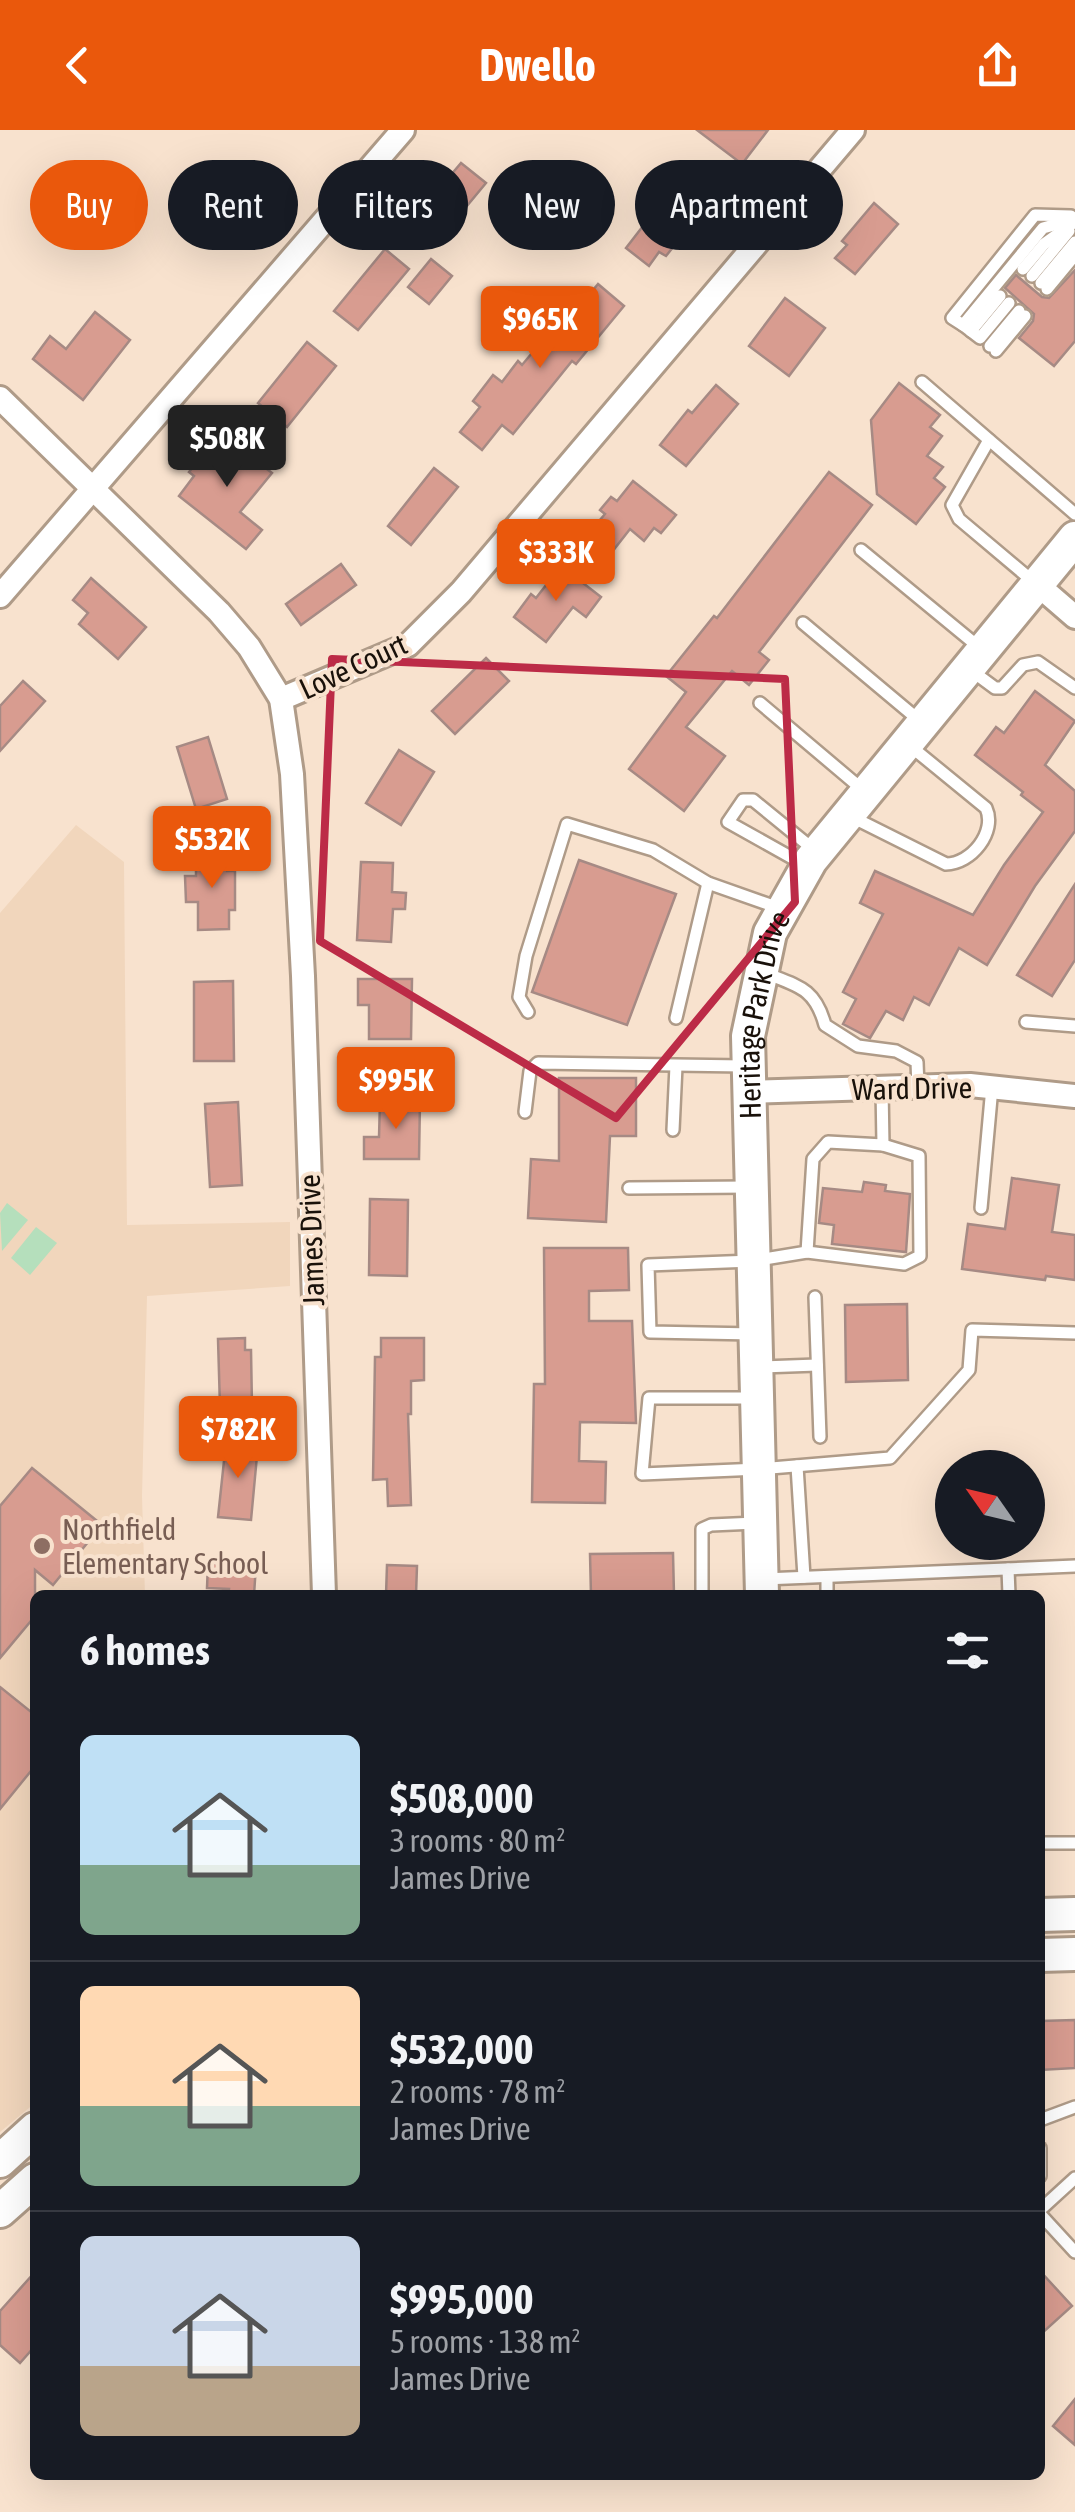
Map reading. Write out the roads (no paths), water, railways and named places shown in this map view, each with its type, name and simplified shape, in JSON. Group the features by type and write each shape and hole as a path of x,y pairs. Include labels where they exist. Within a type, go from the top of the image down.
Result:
{"street":[{"path":"0,596 402,130"},
{"name":"Love Court","path":"281,698 408,646 461,592 853,130"},
{"name":"James Drive","path":"0,398 219,612 250,647 281,698 292,774 303,976 324,1590"},
{"name":"Heritage Park Drive","path":"762,1587 748,1036 770,933 812,859 1075,538"},
{"path":"1038,585 1075,617"},
{"name":"Ward Drive","path":"748,1079 882,1088 992,1087 1075,1096"},
{"path":"1045,1915 1075,1914"},
{"path":"1045,1955 1075,1954"},
{"path":"0,2161 30,2134"},
{"path":"0,2211 30,2184"}],"lane":[{"path":"1036,279 1075,220"},
{"path":"980,338 1043,228 1075,220"},
{"path":"1036,279 1075,242"},
{"path":"1036,279 1075,254"},
{"path":"980,338 1013,306 980,338"},
{"path":"922,382 1075,514"},
{"path":"989,440 952,505 958,519 1038,585"},
{"path":"861,550 976,660 994,688 1002,688 1023,665 1038,662 1075,688"},
{"path":"760,703 857,804 946,864 958,864 969,857 988,830 990,818 986,808 803,623"},
{"path":"743,800 753,800 812,859 728,822 743,800"},
{"path":"528,1012 519,997 526,956 567,824 653,850 708,882 783,909"},
{"path":"676,1018 708,882"},
{"path":"762,971 808,990 820,1007 825,1025 858,1046 896,1050 916,1062 918,1087"},
{"path":"1026,1022 1075,1026"},
{"path":"525,1112 530,1072 538,1063 676,1066 748,1079"},
{"path":"672,1130 676,1066"},
{"path":"981,1208 992,1087"},
{"path":"882,1088 883,1145"},
{"path":"755,1366 650,1332 648,1265 752,1261 808,1252 904,1264 920,1256 918,1156 883,1145 828,1142 813,1159 808,1252"},
{"path":"628,1188 750,1187"},
{"path":"815,1297 820,1437"},
{"path":"818,1364 755,1366 649,1398 642,1474 890,1458 968,1370 972,1330 1075,1333"},
{"path":"798,1466 804,1577"},
{"path":"702,1590 702,1529 711,1525 760,1523"},
{"path":"762,1587 804,1577 1075,1566"},
{"path":"1008,1569 1009,1590"},
{"path":"827,1577 827,1590"},
{"path":"1045,1843 1075,1843"},
{"path":"1045,2118 1075,2107"},
{"path":"1045,2207 1075,2178"},
{"path":"1045,2218 1075,2252"}],"place":[{"name":"Northfield Elementary School","path":"42,1546"}]}
